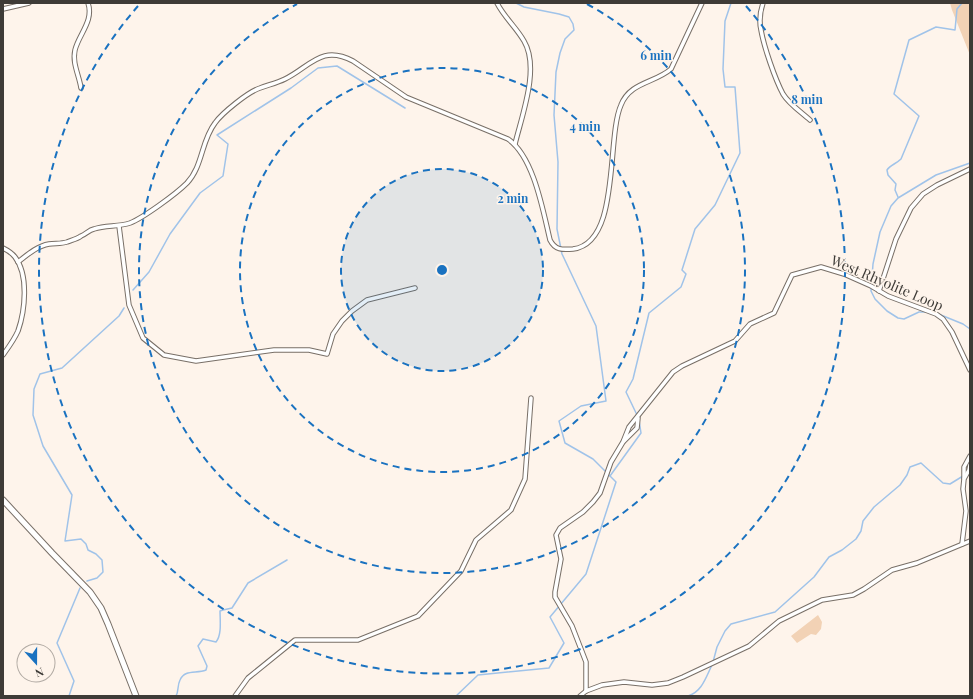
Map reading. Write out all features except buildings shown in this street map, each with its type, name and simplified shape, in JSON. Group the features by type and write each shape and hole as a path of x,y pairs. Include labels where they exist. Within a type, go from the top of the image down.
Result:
{"street":[{"path":"3,10 29,3"},
{"path":"81,88 75,60 75,50 76,42 90,14 88,3"},
{"path":"497,3 504,15 513,24 524,41 530,58 530,83 515,144"},
{"path":"18,262 28,254 48,244 66,242 80,237 92,229 119,226 141,217 187,182 199,163 208,135 215,123 248,95 259,88 280,82 310,62 329,55 346,57 406,97 508,139 515,144 526,161 538,190 550,240 553,246 556,249 570,249 585,245 597,233 605,209 610,184 615,128 621,104 640,84 661,76 671,69 702,3"},
{"path":"763,3 760,14 761,30 770,62 783,94 810,120"},
{"path":"879,291 896,239 911,208 923,194 937,185 970,169"},
{"path":"119,226 129,305 144,338 164,355 196,361 274,350 309,350 327,354 333,334 342,321 352,311 367,300 416,288"},
{"path":"3,248 14,256 23,275 23,314 17,333 3,355"},
{"name":"West Rhyolite Loop","path":"623,442 630,427 673,372 682,366 735,340 750,324 774,313 792,275 820,267 844,274 871,286 888,296 936,314 943,319 955,338 970,370"},
{"path":"235,696 248,678 295,640 358,640 418,616 461,571 476,540 511,510 525,479 531,398"},
{"name":"West Rhyolite Loop","path":"586,691 586,662 572,626 555,597 554,592 561,559 556,536 560,528 583,512 594,502 600,493 613,456 623,442 637,428 638,418"},
{"path":"962,544 966,511 964,467 970,456"},
{"path":"964,479 970,465"},
{"path":"3,500 90,592 101,608 136,696"},
{"path":"580,696 586,691 602,685 624,682 652,685 668,683 749,646 779,621 822,600 853,595 892,570 917,563 970,541"}],"shaded area":[{"path":"950,3 970,3 970,55 952,10"},
{"path":"818,615 822,622 821,629 816,635 811,634 797,643 791,636"}],"waterway":[{"path":"456,696 478,675 549,668 564,643 550,617 586,574 616,482 593,459 565,443 559,421 581,406 606,401 596,326 562,254 557,229 558,162 554,115 556,72 565,39 574,30 573,24 569,17 524,7 516,3"},
{"path":"637,415 626,392 633,379 649,313 681,287 686,274 682,270 695,229 715,205 740,153 735,87 725,87 723,69 725,21 731,3"},
{"path":"898,197 895,190 896,184 888,175 887,170 901,159 919,116 894,94 909,40 936,27 955,30 957,9 962,3"},
{"path":"133,290 149,272 170,234 200,193 223,176 228,144 217,135 291,88 318,68 337,66 405,108"},
{"path":"929,312 919,312 904,319 898,318 887,311 875,299 871,291 873,264 880,232 891,206 898,198 936,175 970,163"},
{"path":"87,581 97,578 103,572 102,560 96,554 88,550 86,544 81,539 65,541 72,495 43,446 33,415 34,389 40,374 62,368 119,316 124,308"},
{"path":"936,313 963,324 970,329"},
{"path":"610,476 641,433 639,420"},
{"path":"713,662 717,647 725,631 731,624 775,612 814,577 829,557 842,550 856,539 861,531 863,521 874,507 900,485 907,475 910,467 921,463 943,483 950,484 963,476"},
{"path":"176,696 179,682 185,674 206,670 207,666 198,646 203,639 216,642 218,639 220,611 232,608 248,583 287,560"},
{"path":"69,696 74,681 57,643 80,588"},
{"path":"688,696 700,688 712,665"}]}
